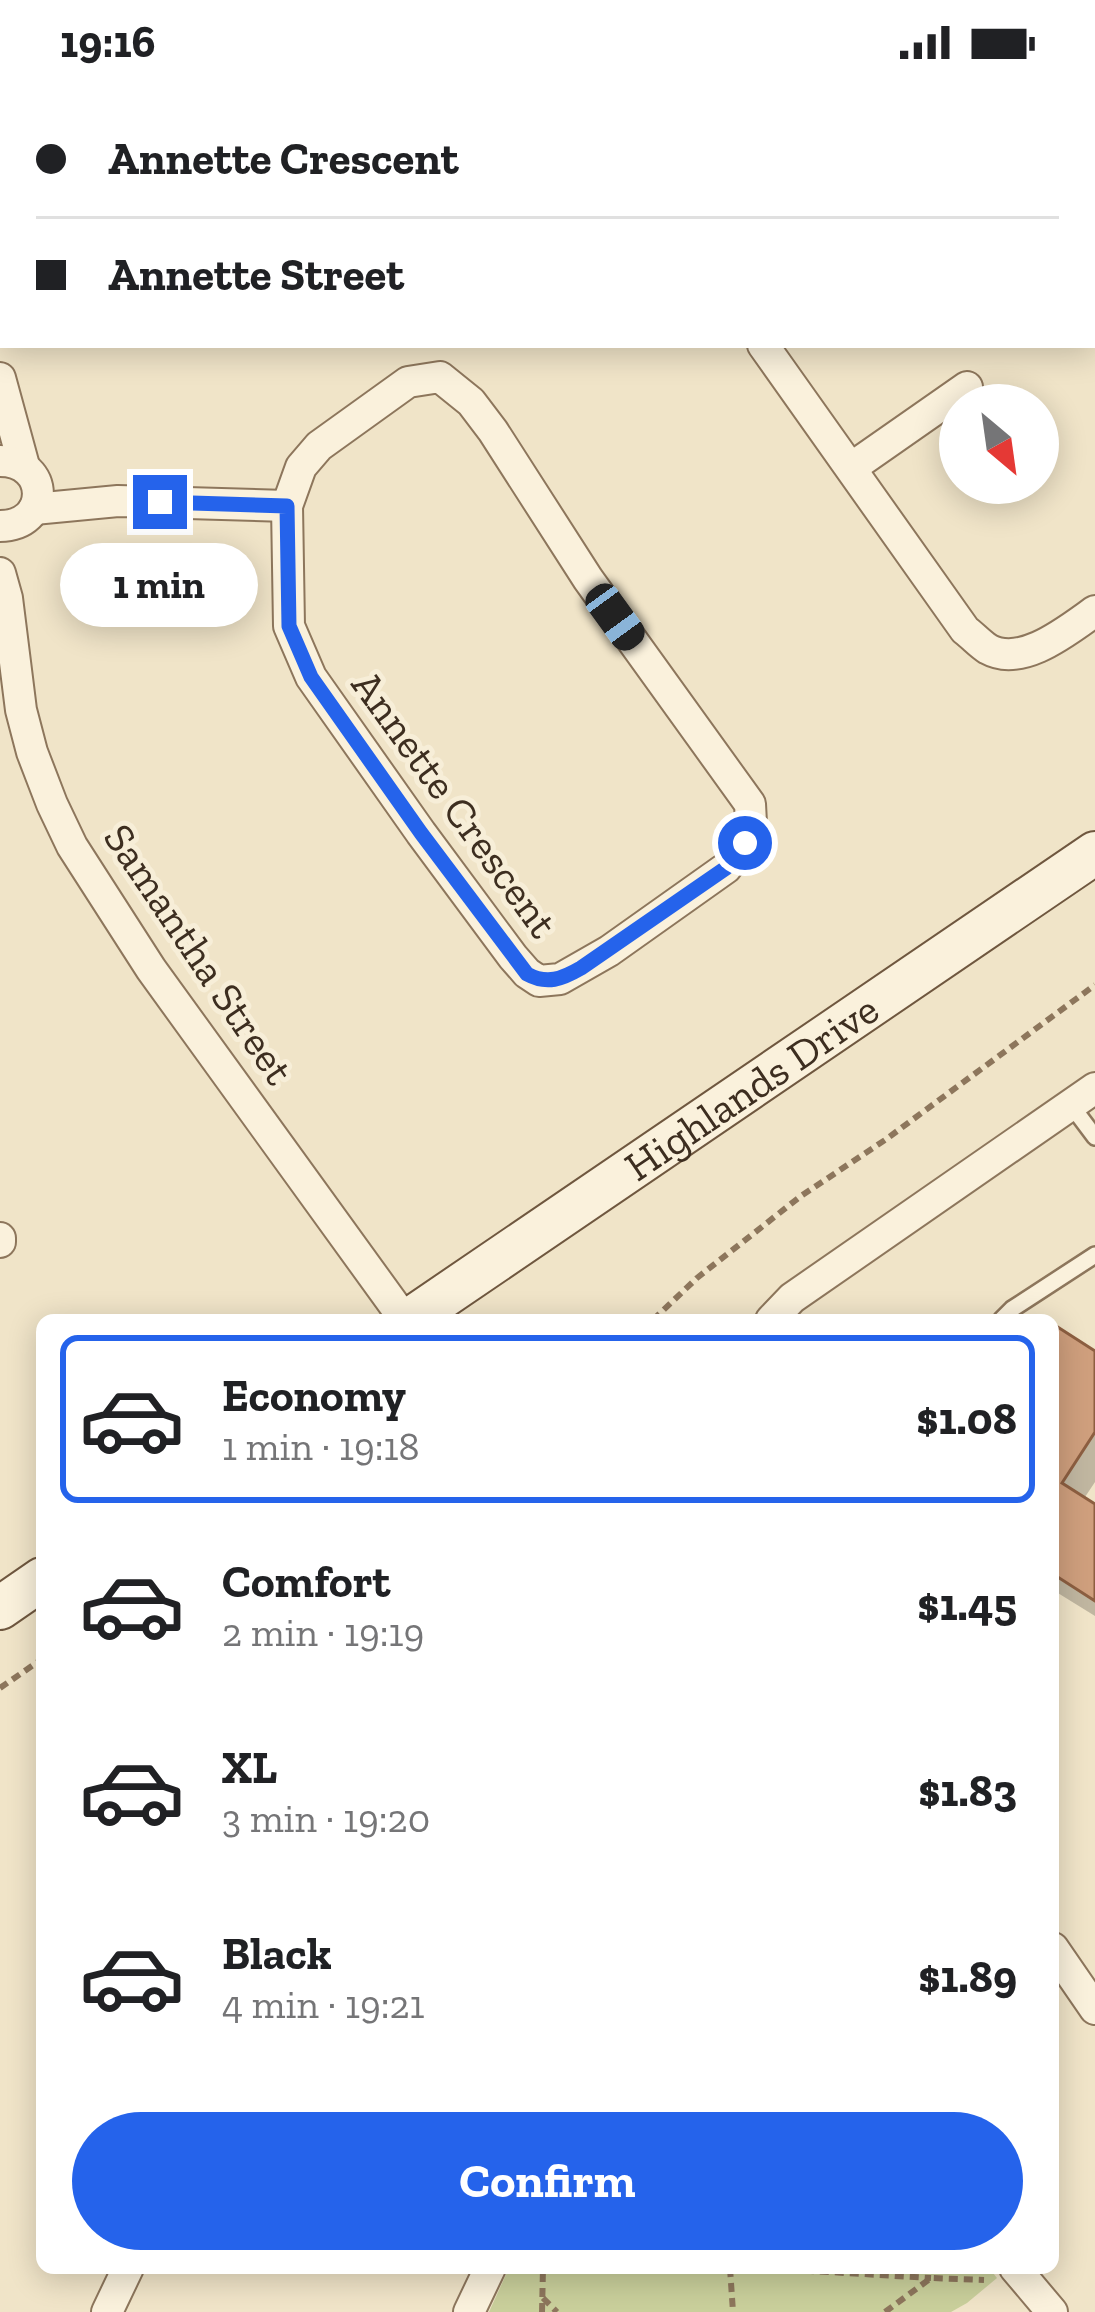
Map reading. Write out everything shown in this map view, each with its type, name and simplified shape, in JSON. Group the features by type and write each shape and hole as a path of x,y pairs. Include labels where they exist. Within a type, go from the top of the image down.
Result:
{"main road":[{"name":"Highlands Drive","path":"416,1314 1095,853"},
{"path":"0,1609 36,1583"}],"street":[{"path":"765,348 965,630 991,651 1014,654 1041,645 1095,611"},
{"name":"Annette Crescent","path":"440,376 453,386 493,431 588,579 750,804 752,823 745,843 726,868 581,968 560,979 539,981 527,974 311,677 289,626 287,506 301,467 319,446 408,382 440,376"},
{"name":"Samantha Street","path":"0,378 19,495 3,586 21,710 52,804 72,846 152,969 403,1314"},
{"name":"Samantha Street","path":"0,398 1,387"},
{"path":"850,468 939,407"},
{"path":"19,495 287,506"},
{"path":"777,1314 792,1298 1083,1097"},
{"path":"1059,1957 1095,2008"},
{"path":"106,2312 125,2274"},
{"path":"469,2312 487,2274"},
{"path":"1002,2274 1052,2312"}],"lane":[{"path":"1083,1097 1095,1137"},
{"path":"1007,1314 1095,1255"}],"path":[{"path":"659,1314 801,1196 1095,985"},
{"path":"0,1688 36,1663"},
{"path":"542,2274 542,2312"},
{"path":"730,2274 734,2312"},
{"path":"731,2281 736,2274"},
{"path":"863,2274 931,2278 1002,2274"},
{"path":"885,2312 931,2278"},
{"path":"540,2296 557,2312"}],"green space":[{"path":"506,2274 994,2274 997,2278 951,2312 489,2312"}],"building":[{"path":"1059,1328 1095,1351 1095,1432 1062,1483 1095,1504 1095,1601 1059,1578"}],"route":[{"path":"160,502 287,506 289,626 311,677 513,957 539,981 560,979 610,951 726,868 745,843"}]}
